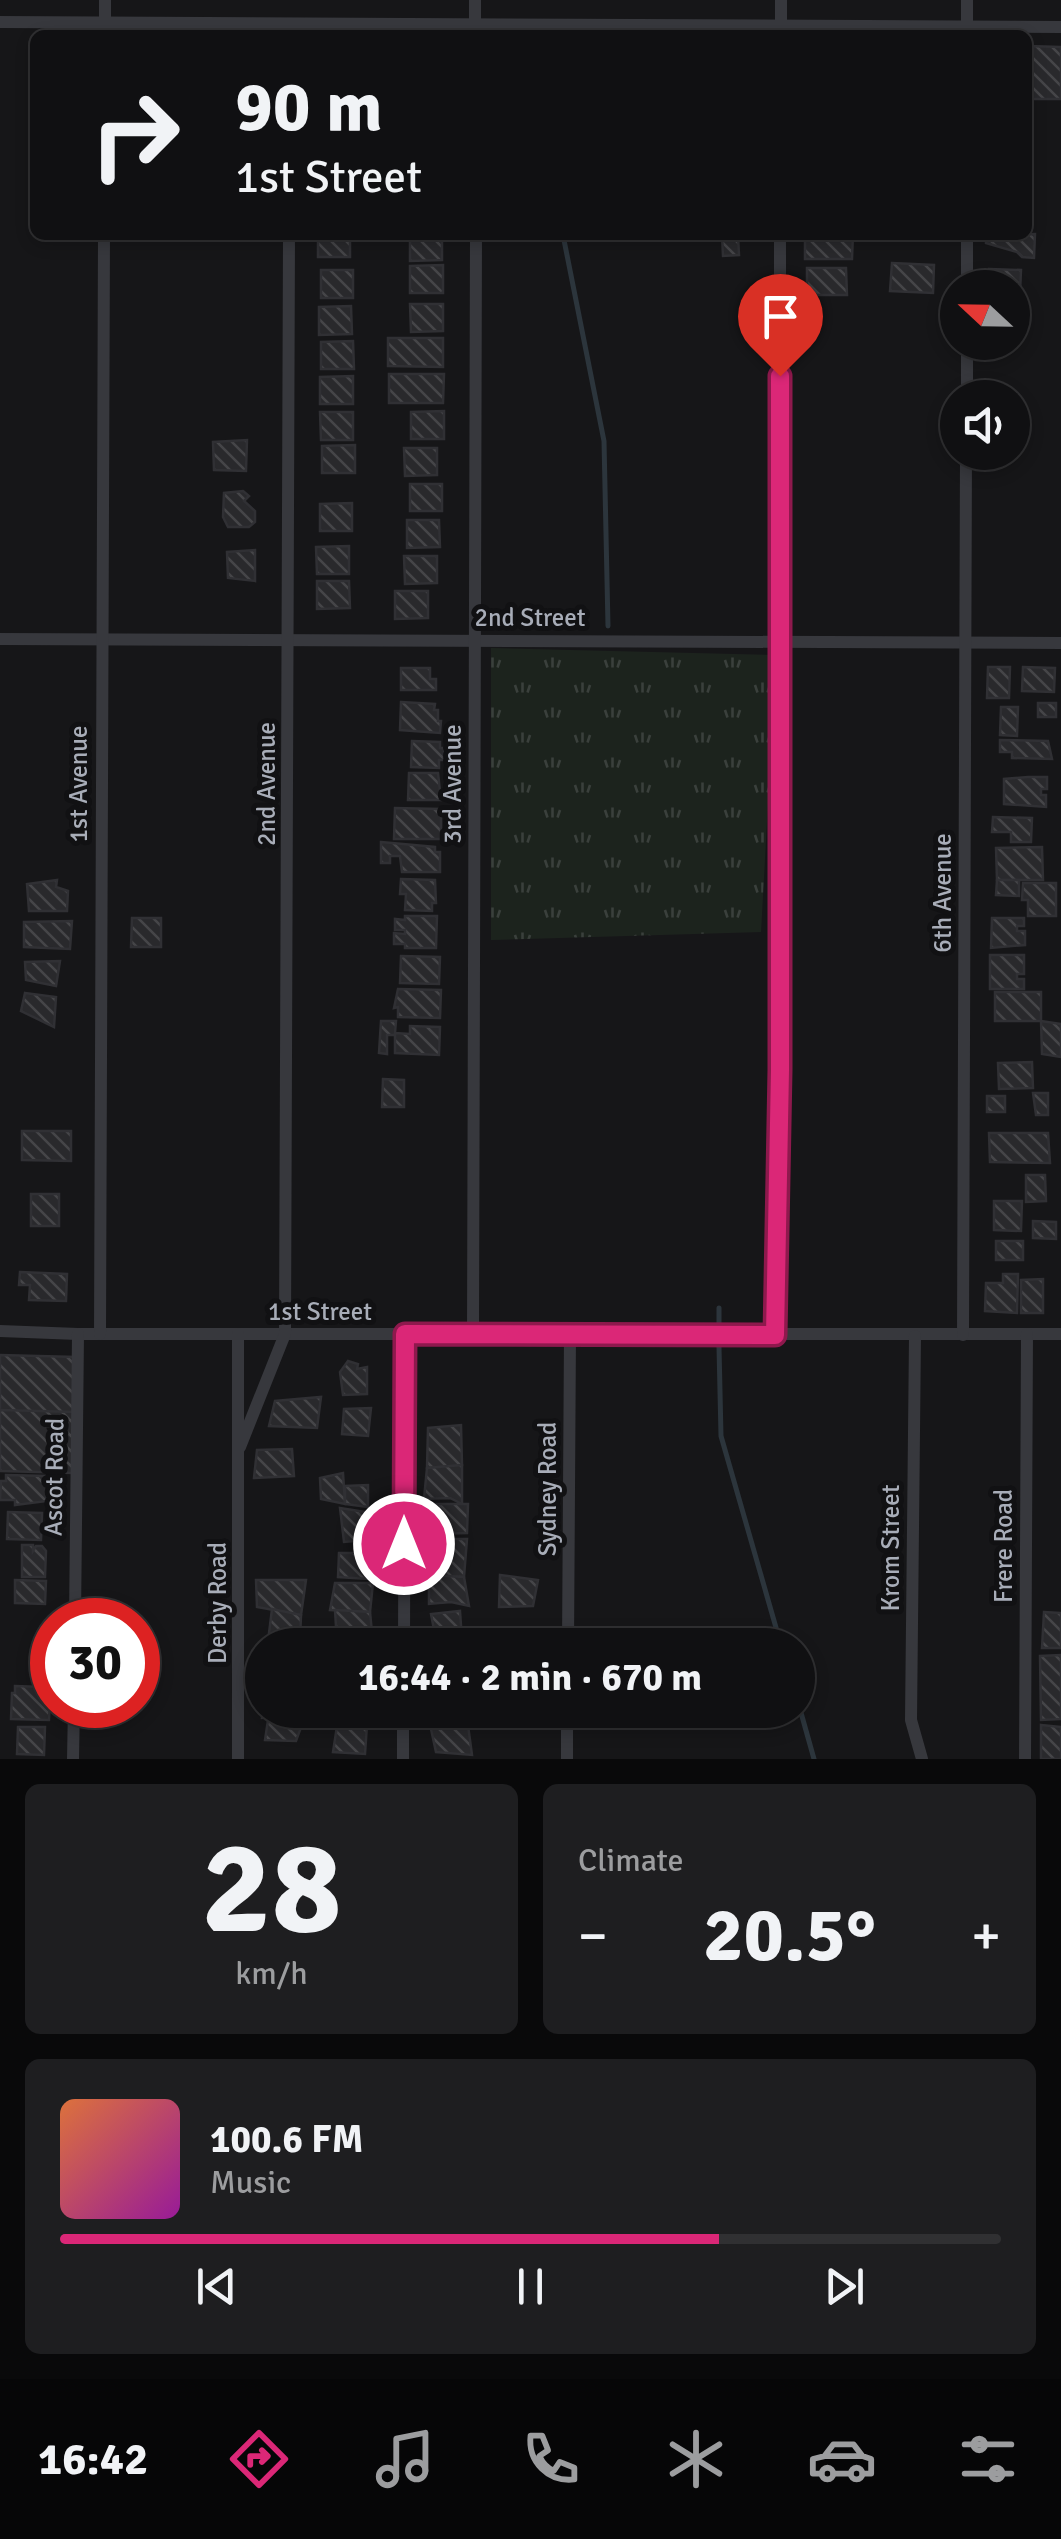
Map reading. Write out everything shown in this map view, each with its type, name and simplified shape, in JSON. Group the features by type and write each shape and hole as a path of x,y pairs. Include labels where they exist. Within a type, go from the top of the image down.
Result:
{"street":[{"path":"105,0 105,29"},
{"path":"476,0 476,30"},
{"path":"0,22 105,29 780,30 781,0"},
{"path":"967,30 968,0"},
{"path":"990,30 1061,27"},
{"name":"1st Avenue","path":"100,1334 104,240"},
{"name":"2nd Avenue","path":"284,1334 289,240"},
{"name":"3rd Avenue","path":"473,1334 476,240"},
{"path":"775,1335 780,1070 780,240"},
{"path":"967,270 968,240"},
{"name":"6th Avenue","path":"962,1334 966,470"},
{"name":"2nd Street","path":"0,639 1061,643"},
{"name":"1st Street","path":"0,1331 1061,1334"},
{"name":"Ascot Road","path":"75,1598 78,1334"},
{"name":"Derby Road","path":"238,1334 238,1759"},
{"name":"Derby Road","path":"240,1447 284,1334"},
{"path":"404,1628 405,1334"},
{"name":"Sydney Road","path":"568,1628 570,1334"},
{"name":"Frere Road","path":"1026,1759 1027,1334"},
{"name":"Krom Street","path":"915,1336 911,1706 922,1759"},
{"path":"73,1759 74,1728"},
{"path":"403,1728 403,1759"},
{"path":"567,1728 567,1759"}],"green space":[{"path":"491,648 776,655 761,932 491,940"}],"building":[{"path":"1032,46 1061,47 1061,99 1032,99"},
{"path":"1032,234 1034,258 986,243 1032,240"},
{"path":"318,240 350,240 350,257 318,257"},
{"path":"410,240 442,240 442,260 410,261"},
{"path":"722,240 738,240 739,255 723,256"},
{"path":"805,240 853,240 852,259 805,259"},
{"path":"892,263 934,265 933,293 890,291"},
{"path":"443,265 443,293 410,293 410,266"},
{"path":"807,268 846,268 847,295 807,295"},
{"path":"321,270 353,270 353,298 321,298"},
{"path":"410,304 443,304 443,331 411,332"},
{"path":"351,306 352,334 319,335 319,307"},
{"path":"388,338 443,338 443,367 388,366"},
{"path":"353,341 354,369 321,369 321,342"},
{"path":"389,374 444,374 443,403 389,403"},
{"path":"353,376 353,404 320,404 320,377"},
{"path":"444,411 444,439 411,439 411,412"},
{"path":"320,412 353,412 353,440 321,440"},
{"path":"247,440 246,471 214,470 213,442"},
{"path":"355,445 355,473 322,473 322,446"},
{"path":"404,448 437,448 437,475 405,476"},
{"path":"410,484 442,484 442,511 410,511"},
{"path":"243,491 249,496 244,501 255,511 255,522 249,527 228,527 223,517 224,493"},
{"path":"352,503 352,531 320,531 320,504"},
{"path":"407,520 439,520 440,547 407,548"},
{"path":"349,546 349,574 317,574 316,547"},
{"path":"255,550 255,581 228,578 227,552"},
{"path":"404,556 437,556 437,583 405,584"},
{"path":"317,581 349,581 350,608 317,609"},
{"path":"395,591 428,591 428,618 395,619"},
{"path":"988,667 1010,667 1009,698 987,698"},
{"path":"1023,667 1055,668 1054,692 1022,691"},
{"path":"401,668 430,668 436,690 401,690"},
{"path":"401,702 435,704 441,721 440,733 400,730"},
{"path":"1038,703 1056,703 1056,717 1038,717"},
{"path":"1001,707 1018,707 1017,736 1000,735"},
{"path":"1000,740 1048,741 1052,759 1012,758 1012,752 1000,752"},
{"path":"412,741 440,742 444,760 439,760 439,768 411,767"},
{"path":"409,773 438,773 441,800 408,800"},
{"path":"1047,777 1047,789 1041,789 1041,795 1046,795 1046,807 1004,804 1004,779"},
{"path":"395,808 441,809 441,839 394,839"},
{"path":"993,817 1032,818 1031,842 1011,842 1011,832 992,832"},
{"path":"381,842 435,847 435,852 440,852 440,872 402,872 400,856 390,856 390,863 381,863"},
{"path":"1042,847 1043,880 997,880 996,848"},
{"path":"401,879 435,880 436,903 432,903 432,911 405,910 406,894 400,894"},
{"path":"57,880 56,887 68,891 67,911 29,911 27,884"},
{"path":"997,880 1019,880 1019,896 996,895"},
{"path":"1023,883 1056,883 1056,916 1028,916 1028,900 1022,900"},
{"path":"405,916 437,916 436,948 394,944 394,933 405,934 405,930 395,930 395,919 405,920"},
{"path":"132,918 161,918 161,947 131,947"},
{"path":"992,918 1024,918 1024,926 1017,926 1017,931 1025,931 1025,945 991,948"},
{"path":"72,921 70,949 24,947 24,922"},
{"path":"990,955 1024,955 1024,974 1017,974 1017,979 1024,979 1024,989 990,989"},
{"path":"401,956 440,957 439,984 400,983"},
{"path":"60,961 56,986 26,980 25,962"},
{"path":"398,989 441,990 440,1018 398,1017 398,1007 394,1008"},
{"path":"995,992 1041,992 1041,1021 995,1021"},
{"path":"25,993 56,997 54,1027 21,1011"},
{"path":"381,1021 396,1021 395,1033 410,1034 410,1026 440,1027 439,1055 395,1053 395,1035 387,1035 387,1054 379,1053"},
{"path":"1041,1021 1061,1024 1061,1057 1042,1054"},
{"path":"1032,1062 1033,1088 999,1089 998,1063"},
{"path":"383,1079 404,1080 404,1107 382,1107"},
{"path":"1033,1093 1048,1093 1048,1115 1036,1115"},
{"path":"987,1096 1005,1096 1005,1112 987,1112"},
{"path":"22,1131 71,1131 71,1161 22,1160"},
{"path":"989,1133 1048,1133 1050,1163 990,1162"},
{"path":"1026,1175 1045,1175 1046,1201 1026,1202"},
{"path":"31,1194 59,1194 59,1226 31,1226"},
{"path":"994,1201 1022,1201 1021,1231 994,1230"},
{"path":"1033,1221 1056,1222 1056,1239 1033,1238"},
{"path":"996,1241 1023,1241 1023,1260 996,1260"},
{"path":"20,1272 67,1274 66,1301 29,1300 30,1285 19,1285"},
{"path":"1003,1274 1018,1274 1017,1313 985,1311 986,1283 1003,1283"},
{"path":"1043,1279 1043,1313 1021,1313 1021,1280"},
{"path":"0,1355 76,1357 75,1412 0,1433"},
{"path":"348,1361 358,1364 357,1369 367,1367 367,1394 343,1395 340,1372"},
{"path":"321,1397 317,1428 269,1426 275,1401"},
{"path":"371,1408 368,1436 342,1434 344,1409"},
{"path":"0,1410 75,1412 73,1473 0,1471"},
{"path":"461,1425 462,1465 427,1468 428,1428"},
{"path":"292,1449 294,1476 254,1478 257,1450"},
{"path":"462,1465 462,1504 450,1498 424,1499 427,1468"},
{"path":"343,1473 345,1504 321,1499 320,1478"},
{"path":"6,1475 47,1476 47,1501 15,1505 15,1500 0,1500 1,1481 6,1481"},
{"path":"368,1485 368,1507 345,1504 345,1486"},
{"path":"435,1504 468,1504 467,1533 433,1534"},
{"path":"340,1508 372,1513 367,1540 344,1542"},
{"path":"8,1512 42,1513 41,1540 7,1539"},
{"path":"431,1539 467,1539 464,1577 429,1575"},
{"path":"22,1545 33,1545 33,1551 42,1546 46,1551 45,1577 22,1577"},
{"path":"339,1553 367,1553 368,1579 338,1577"},
{"path":"429,1575 464,1577 469,1606 451,1602 429,1604"},
{"path":"500,1575 538,1580 533,1606 499,1607"},
{"path":"15,1580 46,1581 45,1598 15,1603"},
{"path":"256,1580 306,1580 301,1615 257,1607"},
{"path":"335,1583 373,1583 370,1612 330,1610"},
{"path":"272,1609 301,1615 300,1628 270,1628"},
{"path":"335,1610 370,1612 372,1628 336,1628"},
{"path":"460,1611 461,1628 434,1628 431,1614"},
{"path":"1044,1612 1061,1613 1061,1648 1042,1648"},
{"path":"1061,1655 1061,1719 1041,1720 1040,1656"},
{"path":"15,1686 30,1687 30,1720 11,1719"},
{"path":"1041,1725 1061,1727 1061,1759 1041,1759"},
{"path":"18,1727 45,1728 44,1755 17,1754"},
{"path":"267,1728 301,1728 296,1741 265,1740"},
{"path":"337,1728 367,1728 365,1754 333,1752"},
{"path":"431,1728 468,1728 472,1755 436,1752"}],"waterway":[{"path":"564,240 604,441 608,626"},
{"path":"719,1308 719,1323"},
{"path":"719,1347 721,1436 776,1628"},
{"path":"805,1728 814,1759"}],"route":[{"path":"404,1544 405,1334 775,1335 780,1070 780,376"}]}
